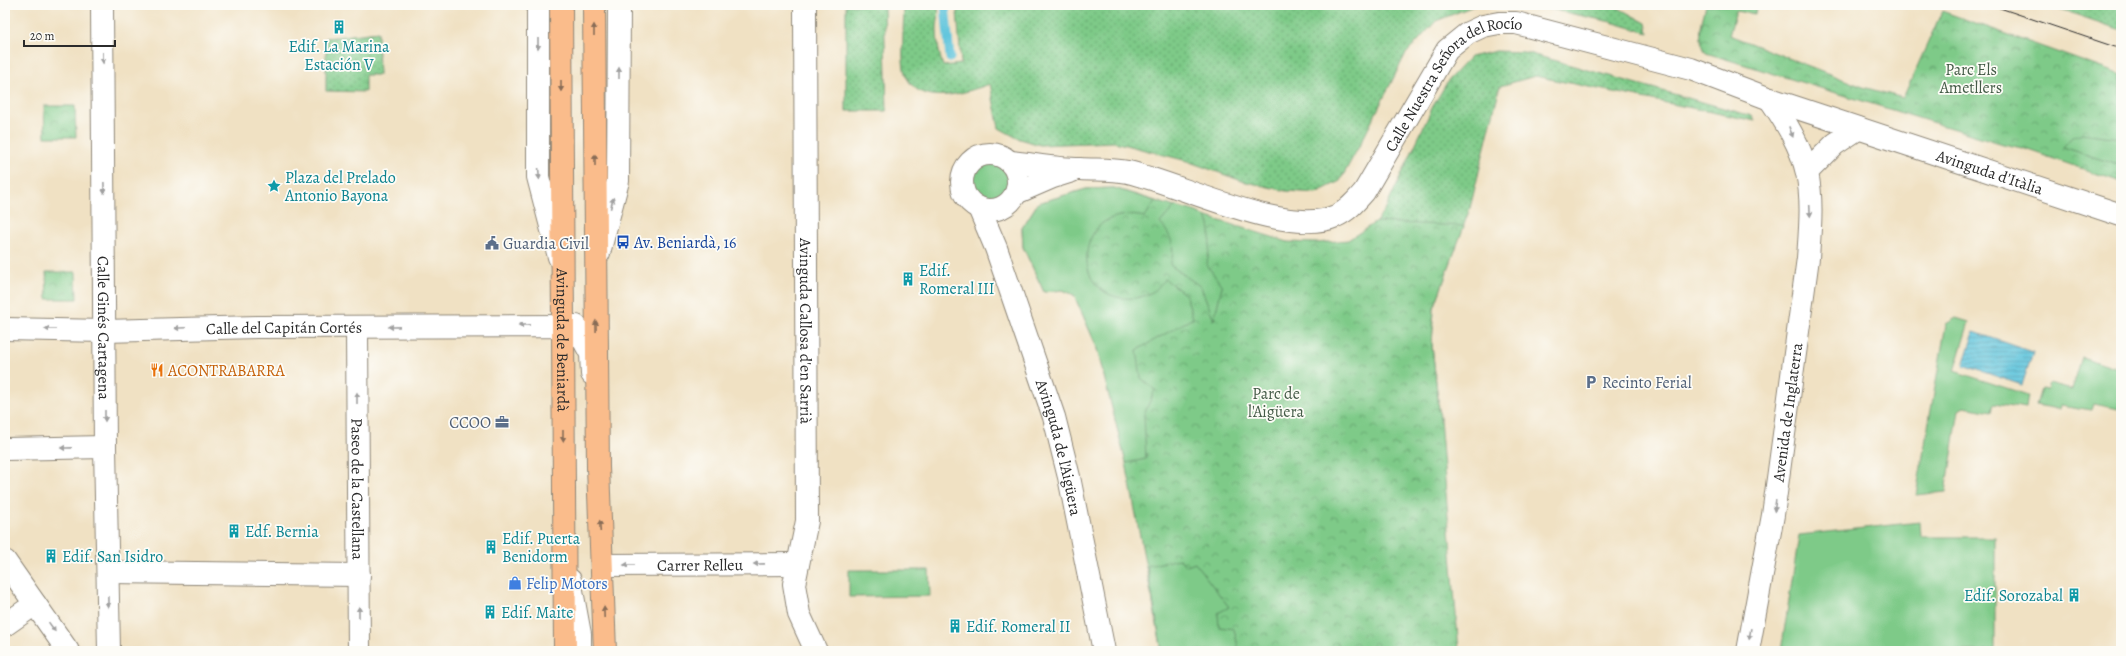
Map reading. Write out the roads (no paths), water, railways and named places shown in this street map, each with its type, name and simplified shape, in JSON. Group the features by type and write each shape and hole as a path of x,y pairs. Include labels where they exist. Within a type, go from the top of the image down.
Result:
{"main road":[{"name":"Avinguda de Beniardà","path":"561,5 562,268 569,326 564,545 565,651"},
{"name":"Avinguda de Beniardà","path":"594,5 595,267 598,466 605,651"}],"street":[{"name":"Calle Ginés Cartagena","path":"102,5 105,447 109,651"},
{"path":"538,5 538,177 562,268"},
{"name":"Avinguda de Beniardà","path":"595,267 618,180 619,5"},
{"name":"Avinguda Callosa d'en Sarrià","path":"805,5 807,521 794,584 799,614 816,651"},
{"name":"Calle Nuestra Señora del Rocío","path":"1010,162 1128,172 1200,194 1246,211 1295,222 1312,221 1336,216 1350,207 1364,192 1447,50 1468,33 1483,26 1500,23 1516,23 1658,60 1859,128"},
{"name":"Avenida de Inglaterra","path":"1748,651 1773,515 1808,258 1810,220 1807,172 1788,125 1770,99"},
{"path":"1807,172 1835,144 1859,128"},
{"name":"Avinguda d'Itàlia","path":"1859,128 2121,215"},
{"path":"984,154 998,155 1010,162 1017,174 1018,187 1010,200 993,211 979,208 968,200 962,187 963,173 971,161 984,154"},
{"name":"Calle Nuestra Señora del Rocío","path":"1010,200 1053,177 1079,169"},
{"name":"Avinguda de l'Aigüera","path":"996,248 1010,200"},
{"name":"Avinguda de l'Aigüera","path":"979,208 996,248 1054,417 1069,477 1104,651"},
{"name":"Calle del Capitán Cortés","path":"5,329 105,332 188,328 569,326"},
{"name":"Avinguda de Beniardà","path":"569,326 591,354 598,466"},
{"name":"Paseo de la Castellana","path":"357,328 359,651"},
{"path":"5,449 105,447"},
{"path":"564,545 580,634 580,651"},
{"path":"5,561 68,651"},
{"name":"Carrer Relleu","path":"602,565 798,564"},
{"path":"108,572 359,575"},
{"path":"5,625 35,604"}],"water":[{"path":"1974,332 2033,352 2022,385 1963,365"}],"waterway":[{"path":"945,5 950,58"}],"tram line":[{"path":"1991,5 2121,49"}],"place":[{"name":"Edif. La Marina Estación V","path":"339,27"},
{"name":"Plaza del Prelado Antonio Bayona","path":"274,186"},
{"name":"Av. Beniardà, 16","path":"623,242"},
{"name":"Guardia Civil","path":"492,243"},
{"name":"Edif. Romeral III","path":"908,279"},
{"name":"ACONTRABARRA","path":"157,370"},
{"name":"Recinto Ferial","path":"1591,382"},
{"name":"CCOO","path":"502,422"},
{"name":"Edf. Bernia","path":"234,531"},
{"name":"Edif. Puerta Benidorm","path":"491,547"},
{"name":"Edif. San Isidro","path":"51,556"},
{"name":"Felip Motors","path":"515,583"},
{"name":"Edif. Sorozabal","path":"2074,595"},
{"name":"Edif. Maite","path":"490,612"},
{"name":"Edif. Romeral II","path":"955,626"}],"park label":[{"name":"Parc Els Ametllers","path":"1971,78"},
{"name":"Parc de l'Aigüera","path":"1276,402"}]}
